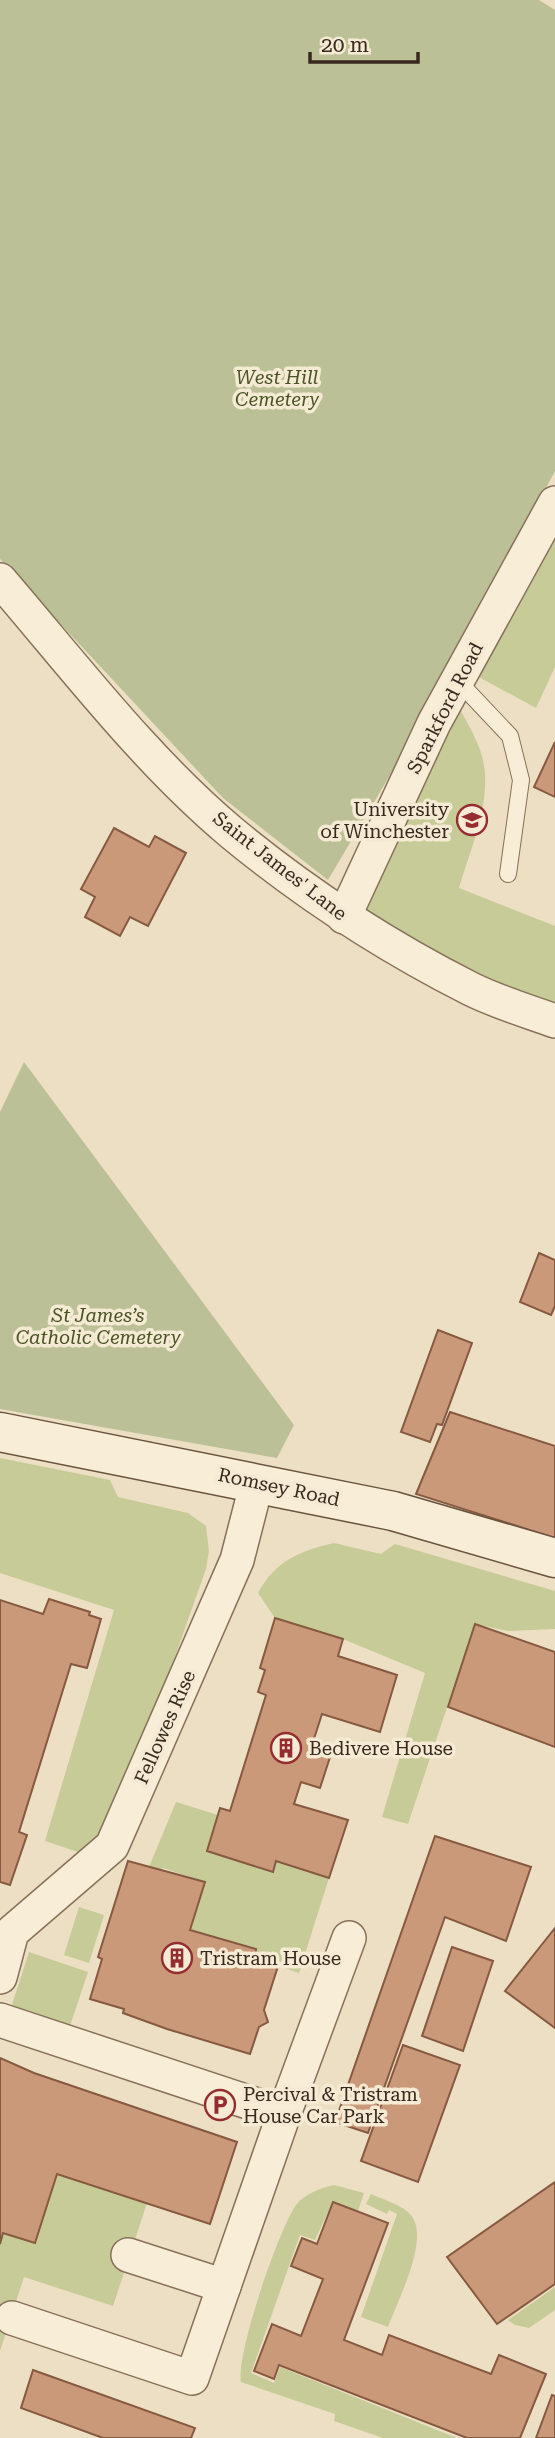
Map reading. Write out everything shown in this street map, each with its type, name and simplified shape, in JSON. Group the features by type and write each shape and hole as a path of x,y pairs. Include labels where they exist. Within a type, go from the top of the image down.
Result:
{"main road":[{"name":"Romsey Road","path":"0,1432 393,1511 555,1558"}],"street":[{"name":"Sparkford Road","path":"344,917 434,723 555,503"},
{"name":"Saint James' Lane","path":"0,580 143,745 231,832 344,917 473,990 555,1021"},
{"name":"Fellowes Rise","path":"0,1977 6,1930 112,1846 237,1560 257,1482"},
{"path":"12,2318 192,2378 349,1938"},
{"path":"0,2020 284,2114"},
{"path":"128,2255 224,2286"}],"lane":[{"path":"457,680 510,736 521,780 508,874"}],"green space":[{"name":"West Hill Cemetery","path":"0,0 539,0 555,10 555,471 425,716 328,880 223,798 0,559"},
{"path":"555,532 555,667 536,708 475,675"},
{"path":"451,692 480,750 485,784 480,820 459,888 555,926 555,1021 344,917"},
{"name":"St James’s Catholic Cemetery","path":"24,1062 294,1425 277,1458 0,1409 0,1112"},
{"path":"0,1458 110,1480 118,1497 188,1513 206,1526 209,1551 206,1569 129,1786 87,1855 45,1841 114,1610 0,1573"},
{"path":"334,1543 381,1554 395,1544 555,1591 555,1629 508,1631 475,1624 408,1824 382,1817 425,1673 343,1639 275,1618 258,1593 273,1572 290,1559"},
{"path":"176,1802 218,1815 207,1851 272,1872 276,1861 329,1878 299,1973 255,1958 190,1930 205,1882 163,1868 160,1872 149,1867"},
{"path":"79,1907 104,1915 89,1963 64,1955"},
{"path":"29,1952 88,1972 68,2032 9,2014"},
{"path":"57,2174 147,2203 113,2306 24,2277 0,2351 0,2244 3,2233 35,2243"},
{"path":"334,2185 364,2193 358,2211 333,2201 315,2240 300,2235 251,2373 274,2383 280,2367 457,2438 383,2438 334,2421 335,2414 241,2382 241,2367 251,2321 269,2265 288,2219 303,2198"},
{"path":"371,2194 405,2210 413,2218 417,2229 410,2272 388,2327 361,2317 397,2214 389,2210 387,2214 366,2204"},
{"path":"555,2287 555,2310 529,2328 515,2325 508,2320"}],"building":[{"path":"555,742 555,797 534,787"},
{"path":"114,828 149,847 155,836 186,853 148,926 130,917 120,936 85,917 95,897 81,889"},
{"path":"539,1253 555,1260 555,1306 551,1315 520,1302"},
{"path":"438,1330 472,1343 442,1425 437,1424 430,1442 401,1432"},
{"path":"450,1412 555,1446 555,1538 416,1494"},
{"path":"49,1599 90,1612 89,1615 101,1619 87,1668 71,1664 19,1832 27,1835 10,1885 0,1882 0,1600 43,1614"},
{"name":"Bedivere House","path":"275,1618 343,1639 338,1656 397,1675 380,1732 322,1714 312,1745 332,1751 320,1788 301,1782 294,1804 348,1820 329,1878 276,1861 273,1872 207,1851 220,1808 230,1811 266,1695 258,1692 265,1670 260,1668"},
{"path":"475,1624 555,1652 555,1747 448,1707"},
{"path":"435,1836 531,1867 506,1941 445,1917 368,2133 335,2122"},
{"name":"Tristram House","path":"128,1861 205,1882 190,1930 256,1949 255,1958 278,1966 264,2010 268,2022 259,2027 250,2054 167,2029 123,2013 124,2009 90,1999 102,1959 98,1957"},
{"path":"555,1928 555,2028 505,1991"},
{"path":"452,1947 493,1961 463,2051 422,2036"},
{"path":"403,2045 460,2065 418,2182 361,2161"},
{"path":"0,2058 34,2073 237,2142 210,2224 57,2174 35,2243 3,2233 0,2244"},
{"path":"555,2182 555,2284 497,2324 447,2257"},
{"path":"333,2202 388,2223 344,2340 382,2355 389,2335 491,2374 499,2355 546,2374 520,2438 467,2438 279,2365 274,2379 254,2371 272,2324 301,2336 323,2279 291,2266 302,2238 317,2244"},
{"path":"33,2370 195,2428 191,2438 103,2438 21,2408"},
{"path":"552,2395 555,2396 555,2438 536,2438"}],"place":[{"name":"University of Winchester","path":"472,820"},
{"name":"Bedivere House","path":"286,1748"},
{"name":"Tristram House","path":"177,1958"},
{"name":"Percival & Tristram House Car Park","path":"220,2105"}]}
